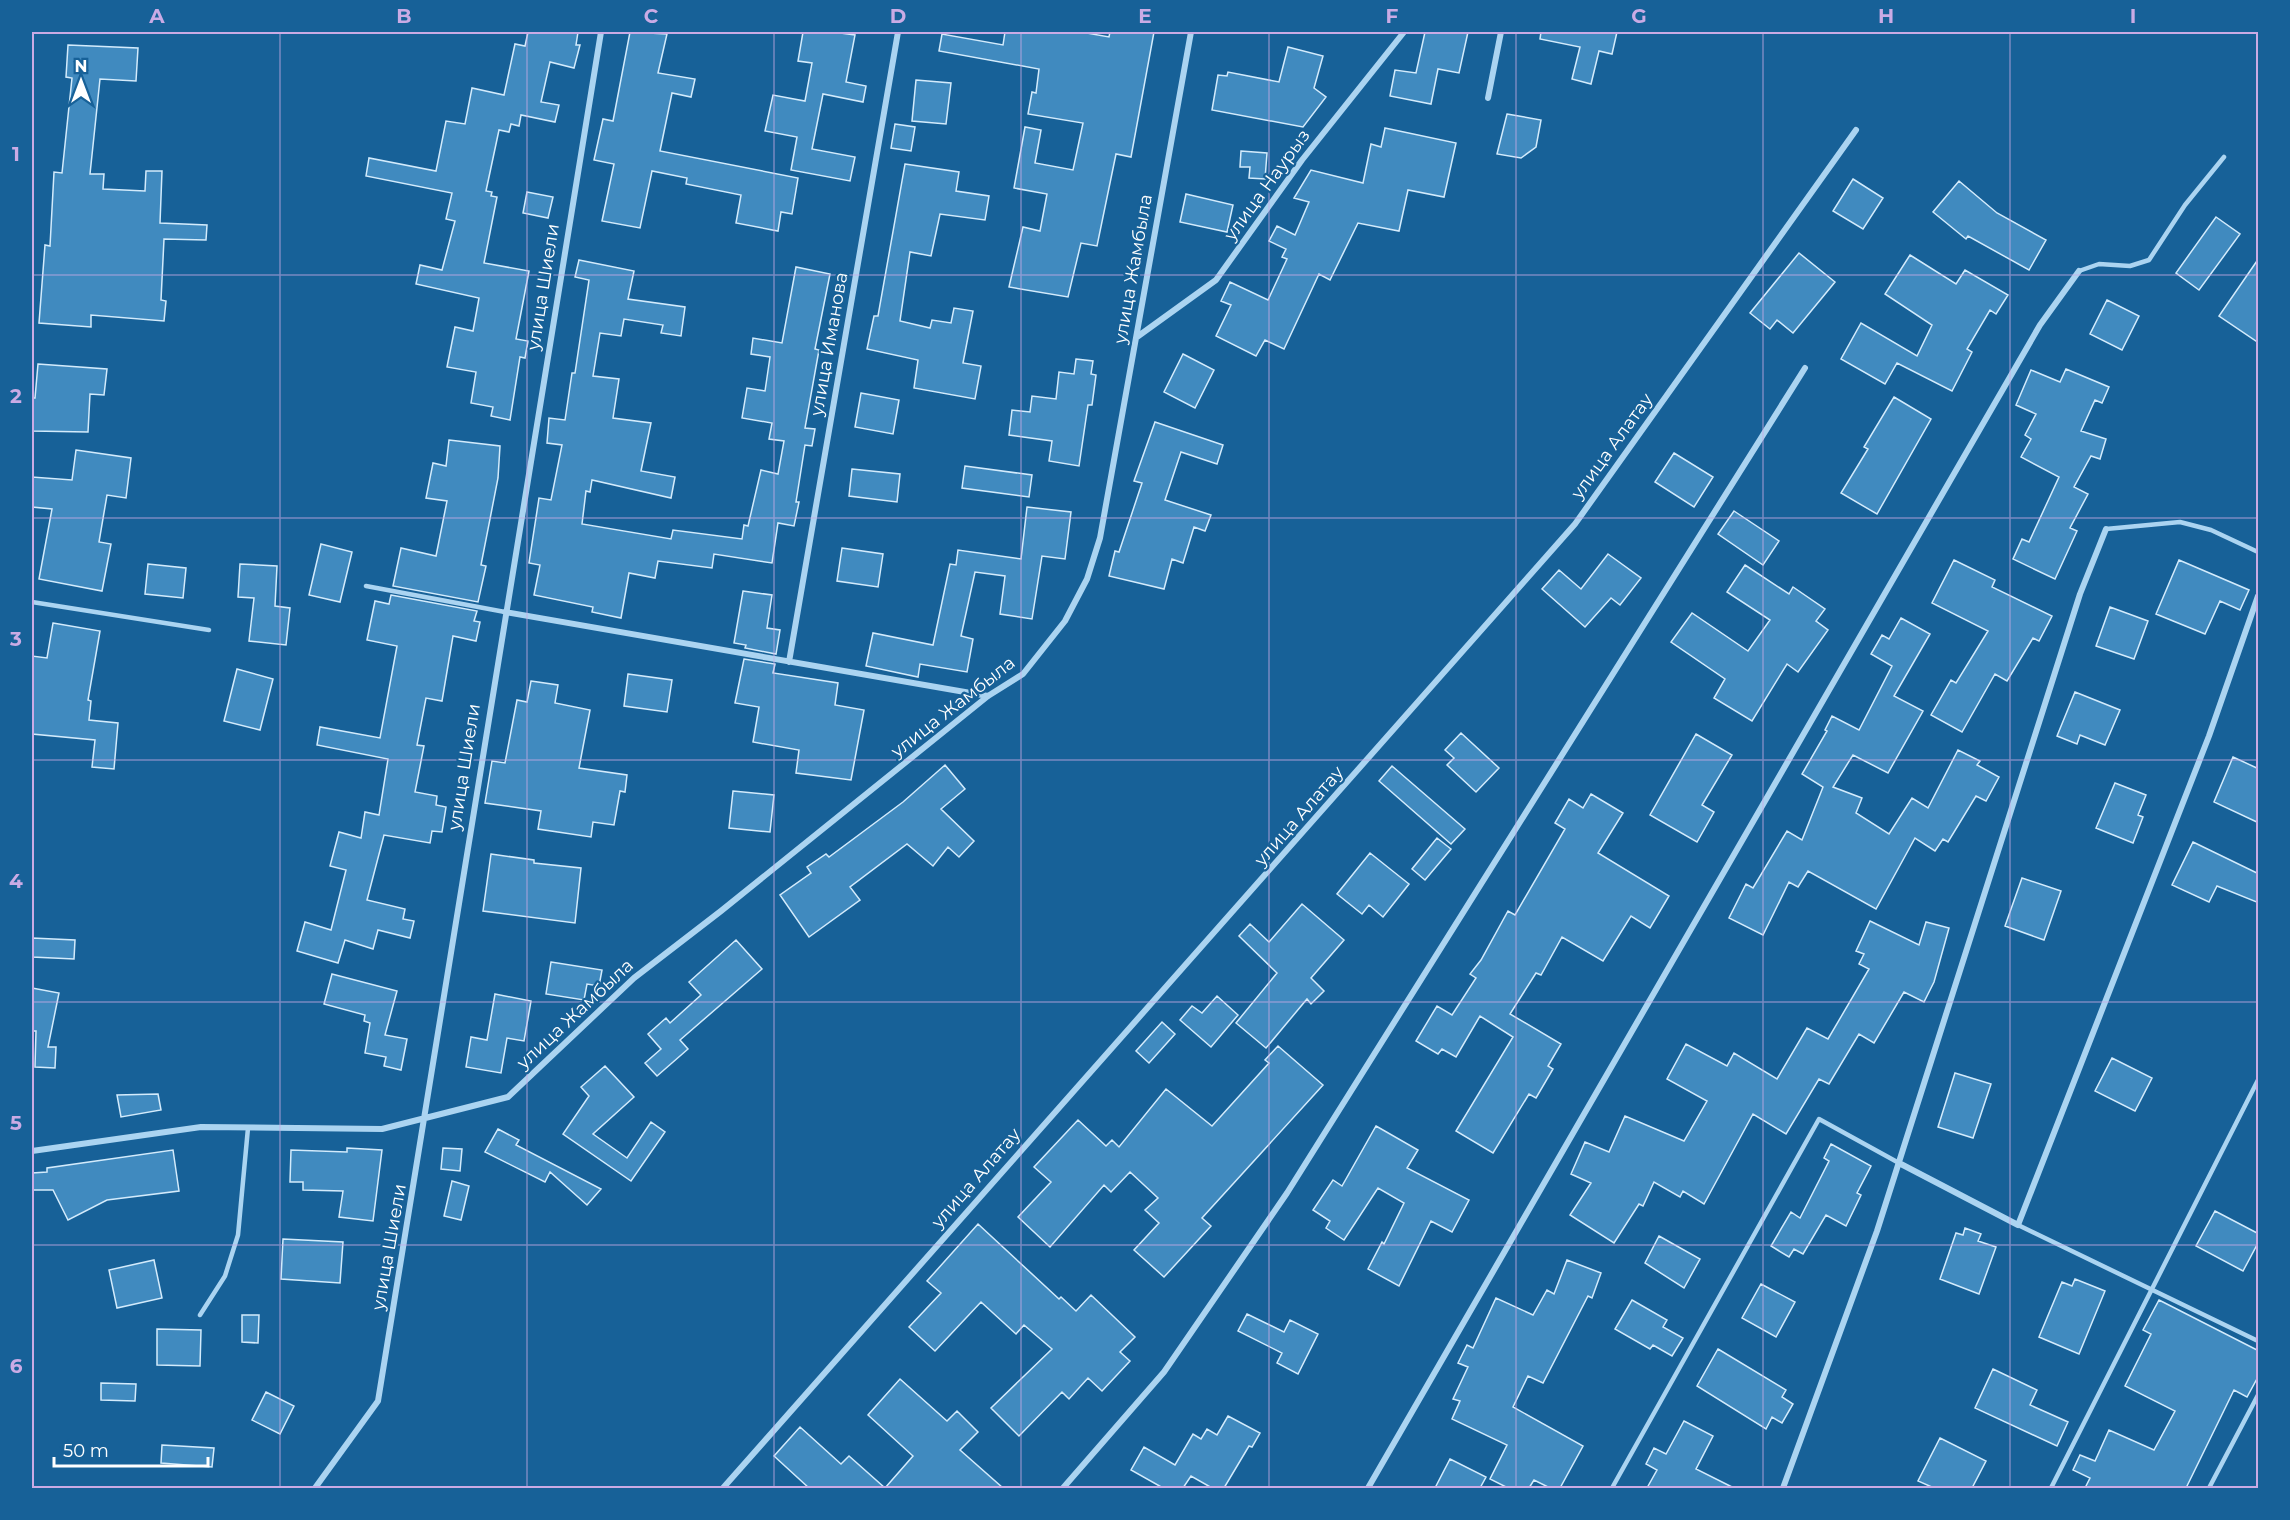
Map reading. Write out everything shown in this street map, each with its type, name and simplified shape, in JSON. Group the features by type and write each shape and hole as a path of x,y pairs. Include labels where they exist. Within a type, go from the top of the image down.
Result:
{"street":[{"name":"улица Шиели","path":"315,1488 378,1401 601,32"},
{"name":"улица Иманова","path":"789,662 898,32"},
{"name":"улица Жамбыла","path":"32,1151 201,1127 382,1129 508,1096 634,978 721,911 987,696 1023,674 1065,621 1087,579 1100,538 1191,32"},
{"name":"улица Наурыз","path":"1136,338 1216,280 1302,160 1404,32"},
{"path":"1488,99 1500,32"},
{"name":"улица Алатау","path":"723,1488 1575,524 1856,130"},
{"path":"1368,1488 2040,325 2079,271"},
{"path":"1063,1488 1094,1456 1164,1372 1287,1193 1805,368"},
{"path":"1783,1488 1877,1231 2080,594 2106,529"},
{"path":"1899,1164 2018,1225 2209,736 2259,596"},
{"path":"505,612 987,696"}],"lane":[{"path":"2079,271 2099,264 2130,266 2149,260 2185,205 2224,157"},
{"path":"2106,529 2180,522 2211,530 2259,552"},
{"path":"366,586 505,612"},
{"path":"32,602 209,630"},
{"path":"2051,1488 2259,1080"},
{"path":"1612,1488 1819,1119 1899,1164"},
{"path":"200,1315 225,1276 238,1235 248,1128"},
{"path":"2018,1225 2259,1341"},
{"path":"2209,1488 2259,1395"}],"building":[{"path":"528,32 578,32 576,45 580,45 574,68 550,62 541,102 559,105 555,122 521,115 519,126 511,124 509,132 499,130 486,191 492,192 491,196 497,197 484,263 529,271 516,339 528,341 525,358 520,357 510,420 491,416 493,407 471,403 476,372 447,367 455,327 473,331 479,298 416,284 420,265 442,270 455,221 446,219 452,193 366,176 369,158 436,171 446,121 465,124 472,88 504,95 515,44 525,46"},
{"path":"630,32 667,34 658,73 695,79 691,97 672,93 660,151 798,178 792,214 781,212 778,231 736,223 741,195 686,184 687,178 652,171 640,228 602,221 614,164 594,160 603,119 613,121"},
{"path":"803,32 855,35 846,82 866,86 863,102 823,94 812,149 855,157 850,181 791,170 797,137 765,131 773,95 805,101 812,63 798,61"},
{"path":"1005,32 1081,32 1109,37 1110,32 1154,32 1131,157 1116,154 1097,246 1081,243 1068,297 1009,287 1023,227 1040,231 1047,194 1014,188 1025,127 1041,130 1035,163 1073,170 1083,123 1028,114 1032,92 1036,93 1039,69 939,51 942,34 1003,45"},
{"path":"1425,32 1468,32 1459,73 1438,69 1431,104 1390,96 1395,70 1416,73"},
{"path":"1541,32 1617,32 1612,54 1599,51 1591,84 1572,79 1580,47 1540,39"},
{"path":"68,45 138,48 136,81 100,79 90,174 104,174 103,189 145,191 146,171 162,171 160,223 207,225 206,240 164,239 161,300 166,301 164,321 91,315 91,327 39,323 45,245 50,246 54,172 62,173 72,78 66,77"},
{"path":"1288,47 1323,56 1314,88 1326,97 1303,127 1212,110 1218,75 1227,76 1228,72 1279,82"},
{"path":"916,80 951,83 946,124 912,121"},
{"path":"1507,114 1541,120 1536,147 1521,158 1497,154"},
{"path":"895,124 915,127 911,151 891,148"},
{"path":"1385,128 1456,143 1444,197 1408,190 1399,231 1358,223 1330,280 1319,274 1284,349 1265,340 1256,356 1216,336 1231,305 1221,301 1230,282 1268,300 1287,259 1282,257 1286,249 1269,241 1277,226 1295,235 1309,202 1294,198 1311,170 1363,183 1371,144 1381,147"},
{"path":"1241,151 1267,153 1265,179 1249,178 1250,167 1240,167"},
{"path":"905,164 959,172 956,191 989,196 985,220 940,214 931,256 910,252 900,321 930,328 932,320 951,323 954,308 973,311 963,363 981,366 975,399 914,388 918,360 867,349 874,316 878,316"},
{"path":"1853,179 1883,198 1863,229 1833,211"},
{"path":"1959,181 1997,213 2046,240 2029,270 1968,236 1966,239 1933,212"},
{"path":"527,192 553,197 548,218 523,213"},
{"path":"1186,194 1233,205 1227,232 1180,222"},
{"path":"2216,217 2240,234 2199,290 2176,273"},
{"path":"1799,253 1835,282 1793,333 1777,320 1770,329 1750,313"},
{"path":"1910,255 1956,284 1965,270 2008,295 1996,314 1990,310 1967,349 1972,352 1952,391 1897,363 1885,384 1841,359 1861,323 1917,356 1932,325 1885,294"},
{"path":"2259,258 2259,343 2219,316"},
{"path":"579,260 634,271 628,299 685,307 681,336 661,333 663,325 624,319 621,336 600,333 593,376 619,379 613,418 651,423 641,471 675,477 671,498 592,480 590,492 586,491 582,524 671,539 673,530 742,539 744,525 748,526 761,470 778,474 784,441 769,439 772,423 742,418 747,388 765,391 770,357 751,354 753,338 782,343 796,267 830,274 815,349 819,350 805,428 815,429 812,446 805,445 794,526 778,523 772,563 714,554 712,568 658,561 655,578 629,573 621,618 592,612 593,607 534,595 540,565 529,563 539,498 551,500 562,445 547,443 549,418 565,420 572,373 575,373 589,280 575,277"},
{"path":"2107,300 2139,316 2122,350 2090,334"},
{"path":"1183,354 1214,370 1195,408 1164,392"},
{"path":"1076,359 1093,361 1091,374 1096,375 1092,405 1088,405 1079,466 1049,461 1052,441 1009,435 1012,410 1030,412 1032,396 1056,399 1059,372 1074,374"},
{"path":"38,364 107,369 104,395 90,394 88,432 32,431 32,398 35,398"},
{"path":"2066,369 2109,387 2102,403 2095,400 2081,431 2106,439 2100,459 2091,456 2074,487 2088,494 2070,528 2077,531 2055,579 2013,559 2022,539 2029,542 2059,477 2021,457 2031,439 2025,435 2036,414 2016,405 2031,370 2060,382"},
{"path":"861,393 899,400 893,434 855,427"},
{"path":"1894,397 1931,419 1877,514 1841,493 1868,449 1864,447"},
{"path":"1155,422 1223,445 1217,464 1181,452 1165,500 1211,515 1205,531 1194,527 1183,563 1172,559 1164,589 1109,576 1115,551 1119,552 1142,483 1134,481"},
{"path":"449,440 500,446 498,478 481,565 486,566 478,602 393,586 401,548 436,556 447,501 426,498 433,463 446,466"},
{"path":"76,450 131,458 126,498 107,495 99,542 111,544 102,591 39,579 52,509 32,507 32,477 72,480"},
{"path":"1674,453 1713,477 1694,507 1655,482"},
{"path":"965,466 1032,475 1029,497 962,488"},
{"path":"852,469 900,474 897,502 849,496"},
{"path":"1027,507 1071,512 1065,559 1042,556 1032,619 1000,614 1005,576 975,572 961,636 973,639 967,672 920,664 918,677 866,666 873,633 933,645 950,564 956,565 958,550 1021,559"},
{"path":"1734,511 1779,541 1763,565 1718,534"},
{"path":"321,544 352,552 340,602 309,595"},
{"path":"842,548 883,554 878,587 837,581"},
{"path":"1608,554 1641,578 1620,605 1611,598 1585,627 1542,589 1559,570 1581,589"},
{"path":"1954,560 1995,580 1992,587 2052,616 2039,641 2033,638 2007,681 1995,674 1962,732 1931,715 1951,680 1956,683 1988,631 1932,603"},
{"path":"2179,560 2249,590 2240,610 2220,601 2205,634 2156,614"},
{"path":"148,564 186,568 183,598 145,594"},
{"path":"240,564 277,566 275,606 290,608 286,645 249,641 254,598 238,597"},
{"path":"1745,565 1789,594 1793,587 1825,609 1816,621 1828,630 1798,672 1787,664 1752,721 1714,698 1725,679 1671,642 1692,613 1748,651 1770,620 1727,592"},
{"path":"743,591 772,595 767,628 780,630 776,654 745,648 746,645 734,643"},
{"path":"391,595 477,611 474,621 480,622 476,641 453,636 442,701 426,698 417,745 424,746 415,792 437,796 436,805 446,807 442,832 432,831 430,843 384,835 367,900 405,909 403,919 414,921 410,938 378,930 373,949 345,940 338,963 297,951 305,922 331,930 346,870 330,866 339,832 361,838 365,812 379,815 388,759 317,745 320,727 380,738 397,646 367,640 375,601 389,604"},
{"path":"2110,607 2148,621 2134,659 2096,646"},
{"path":"1901,618 1930,634 1894,696 1923,711 1888,773 1853,755 1833,787 1862,798 1856,813 1889,834 1912,798 1928,808 1958,750 1980,761 1977,765 1999,777 1986,801 1976,796 1948,842 1943,839 1935,851 1915,838 1876,909 1808,871 1798,887 1789,882 1763,935 1729,918 1746,884 1753,888 1787,831 1802,840 1823,787 1802,774 1827,731 1825,730 1832,716 1859,730 1892,666 1871,654 1882,635 1889,639"},
{"path":"53,623 100,631 88,700 91,701 89,720 118,723 114,769 92,767 95,740 32,734 32,656 47,658"},
{"path":"744,659 775,664 773,673 838,683 835,705 864,710 851,780 796,773 799,750 753,742 759,707 735,703"},
{"path":"237,669 273,679 260,730 224,721"},
{"path":"628,674 672,680 667,712 624,706"},
{"path":"531,681 558,685 555,703 590,710 579,768 627,775 625,792 620,791 614,825 593,822 591,837 538,829 541,811 485,803 492,761 505,763 517,700 527,702"},
{"path":"2075,692 2120,710 2105,745 2080,735 2077,744 2057,736"},
{"path":"1461,733 1499,768 1476,792 1447,765 1454,758 1445,750"},
{"path":"1696,734 1732,755 1702,805 1714,812 1697,842 1650,815"},
{"path":"2233,757 2259,769 2259,823 2214,802"},
{"path":"945,765 965,789 941,809 974,841 959,857 948,847 933,866 907,844 850,887 860,900 809,937 780,895 811,873 807,867 826,854 829,857 903,802"},
{"path":"1392,766 1465,829 1451,844 1379,781"},
{"path":"2115,783 2146,795 2138,815 2143,817 2133,843 2096,828"},
{"path":"733,791 774,795 770,832 729,828"},
{"path":"1591,794 1623,813 1598,853 1669,896 1650,928 1631,916 1603,961 1562,937 1541,975 1536,973 1510,1014 1561,1044 1548,1066 1553,1069 1536,1098 1529,1094 1493,1153 1456,1131 1513,1037 1480,1016 1456,1057 1442,1049 1438,1054 1416,1041 1437,1006 1452,1015 1476,978 1470,974 1481,960 1508,911 1515,915 1565,829 1555,823 1569,799 1583,808"},
{"path":"1437,838 1451,849 1425,880 1412,869"},
{"path":"2193,842 2259,874 2259,903 2217,886 2209,902 2172,885"},
{"path":"1370,853 1409,884 1383,917 1369,905 1362,914 1337,894"},
{"path":"491,854 534,860 534,863 581,868 575,923 483,911"},
{"path":"2022,878 2061,891 2044,940 2005,926"},
{"path":"1302,904 1344,940 1311,978 1324,991 1311,1004 1307,999 1266,1048 1236,1023 1277,973 1239,936 1250,924 1269,942"},
{"path":"1870,921 1919,945 1926,922 1949,928 1934,982 1924,1002 1904,992 1874,1043 1859,1034 1829,1084 1819,1079 1786,1134 1753,1114 1704,1204 1683,1191 1680,1197 1654,1182 1643,1206 1639,1204 1614,1243 1570,1215 1591,1183 1571,1174 1585,1142 1609,1152 1625,1116 1684,1141 1707,1101 1667,1079 1686,1044 1727,1066 1734,1053 1777,1079 1807,1028 1828,1039 1869,969 1859,964 1864,954 1856,951"},
{"path":"32,938 75,940 74,959 32,957"},
{"path":"736,940 762,969 680,1040 688,1049 657,1076 645,1063 661,1049 648,1034 666,1018 670,1023 701,995 689,982"},
{"path":"551,962 602,970 599,986 587,984 584,1000 546,994"},
{"path":"332,974 397,991 385,1035 407,1039 401,1070 384,1066 386,1057 365,1053 370,1023 364,1021 365,1015 324,1004"},
{"path":"32,988 59,993 48,1047 56,1047 55,1068 35,1067 36,1031 32,1031"},
{"path":"495,994 531,1001 524,1041 507,1038 501,1073 466,1067 471,1037 487,1040"},
{"path":"1217,996 1238,1015 1211,1047 1180,1020 1192,1006 1202,1013"},
{"path":"1162,1022 1175,1034 1149,1063 1136,1051"},
{"path":"1278,1046 1323,1085 1202,1218 1211,1226 1164,1277 1134,1250 1159,1223 1145,1210 1158,1198 1130,1172 1111,1192 1104,1185 1050,1247 1018,1217 1051,1182 1034,1167 1078,1120 1106,1146 1112,1140 1119,1147 1166,1089 1212,1126 1269,1063 1265,1060"},
{"path":"2112,1058 2152,1078 2135,1111 2095,1091"},
{"path":"605,1066 634,1097 593,1134 627,1158 651,1122 665,1132 631,1181 563,1134 589,1096 581,1087"},
{"path":"1955,1073 1991,1084 1973,1138 1938,1127"},
{"path":"158,1094 161,1110 121,1117 117,1095"},
{"path":"1376,1126 1418,1150 1407,1168 1469,1200 1452,1232 1431,1221 1399,1286 1368,1269 1382,1242 1384,1244 1404,1203 1378,1188 1344,1240 1326,1228 1330,1221 1313,1210 1333,1180 1342,1186"},
{"path":"498,1129 519,1140 516,1145 601,1189 587,1205 550,1172 545,1182 485,1152"},
{"path":"1831,1144 1871,1166 1857,1193 1861,1195 1846,1226 1826,1215 1803,1254 1794,1249 1789,1257 1771,1246 1791,1212 1800,1218 1829,1161 1824,1158"},
{"path":"347,1148 382,1150 373,1221 339,1217 343,1191 303,1190 303,1182 290,1182 291,1150 347,1152"},
{"path":"443,1148 462,1149 460,1171 441,1169"},
{"path":"173,1150 179,1191 107,1200 68,1220 53,1190 32,1190 32,1173 47,1172 47,1168"},
{"path":"452,1181 469,1186 461,1220 444,1216"},
{"path":"2215,1211 2259,1234 2259,1241 2243,1271 2196,1246"},
{"path":"978,1224 1059,1299 1061,1297 1076,1311 1091,1295 1135,1337 1120,1352 1130,1361 1102,1391 1088,1378 1069,1399 1062,1392 1019,1436 991,1408 1052,1349 1024,1325 1016,1334 981,1302 935,1351 909,1327 941,1293 927,1281"},
{"path":"1965,1228 1981,1234 1978,1241 1996,1247 1979,1294 1940,1279 1956,1233 1963,1235"},
{"path":"1659,1236 1700,1259 1684,1288 1645,1263"},
{"path":"283,1239 343,1242 340,1283 281,1279"},
{"path":"154,1260 162,1298 117,1308 109,1270"},
{"path":"1567,1260 1601,1273 1592,1298 1588,1296 1543,1383 1528,1376 1513,1407 1583,1446 1560,1488 1550,1488 1534,1480 1529,1488 1508,1488 1490,1479 1507,1445 1452,1419 1460,1401 1453,1399 1468,1367 1458,1363 1467,1345 1473,1348 1496,1298 1533,1315 1547,1290 1554,1294"},
{"path":"2075,1279 2105,1291 2079,1354 2039,1337 2062,1282 2072,1286"},
{"path":"1761,1284 1795,1302 1776,1337 1742,1318"},
{"path":"1632,1300 1667,1320 1663,1327 1683,1338 1672,1356 1653,1345 1650,1349 1615,1329"},
{"path":"2159,1300 2259,1351 2259,1375 2247,1397 2234,1390 2186,1488 2085,1488 2090,1478 2073,1470 2080,1455 2095,1461 2109,1430 2154,1450 2175,1411 2125,1386 2151,1334 2143,1330"},
{"path":"1247,1314 1284,1332 1290,1320 1318,1334 1298,1374 1277,1363 1282,1353 1238,1331"},
{"path":"242,1315 259,1315 258,1343 242,1342"},
{"path":"157,1329 201,1330 200,1366 157,1365"},
{"path":"1718,1349 1786,1390 1782,1397 1793,1404 1782,1423 1772,1417 1766,1429 1697,1386"},
{"path":"1993,1369 2037,1390 2030,1405 2068,1422 2057,1446 1975,1408"},
{"path":"900,1379 947,1421 957,1411 978,1432 960,1450 1003,1488 885,1488 913,1456 868,1415"},
{"path":"101,1383 136,1384 135,1401 101,1400"},
{"path":"266,1392 294,1406 280,1434 252,1420"},
{"path":"1228,1416 1260,1433 1252,1447 1249,1446 1224,1488 1212,1488 1191,1476 1183,1488 1163,1488 1131,1470 1144,1447 1175,1465 1193,1434 1201,1439 1207,1429 1217,1435"},
{"path":"1684,1421 1713,1436 1696,1469 1734,1488 1647,1488 1657,1470 1646,1464 1654,1448 1666,1454"},
{"path":"800,1427 841,1464 849,1456 885,1488 809,1488 774,1456"},
{"path":"1940,1438 1986,1461 1972,1488 1934,1488 1918,1481"},
{"path":"162,1445 214,1448 212,1467 161,1463"},
{"path":"1450,1459 1486,1477 1480,1488 1435,1488"}]}
